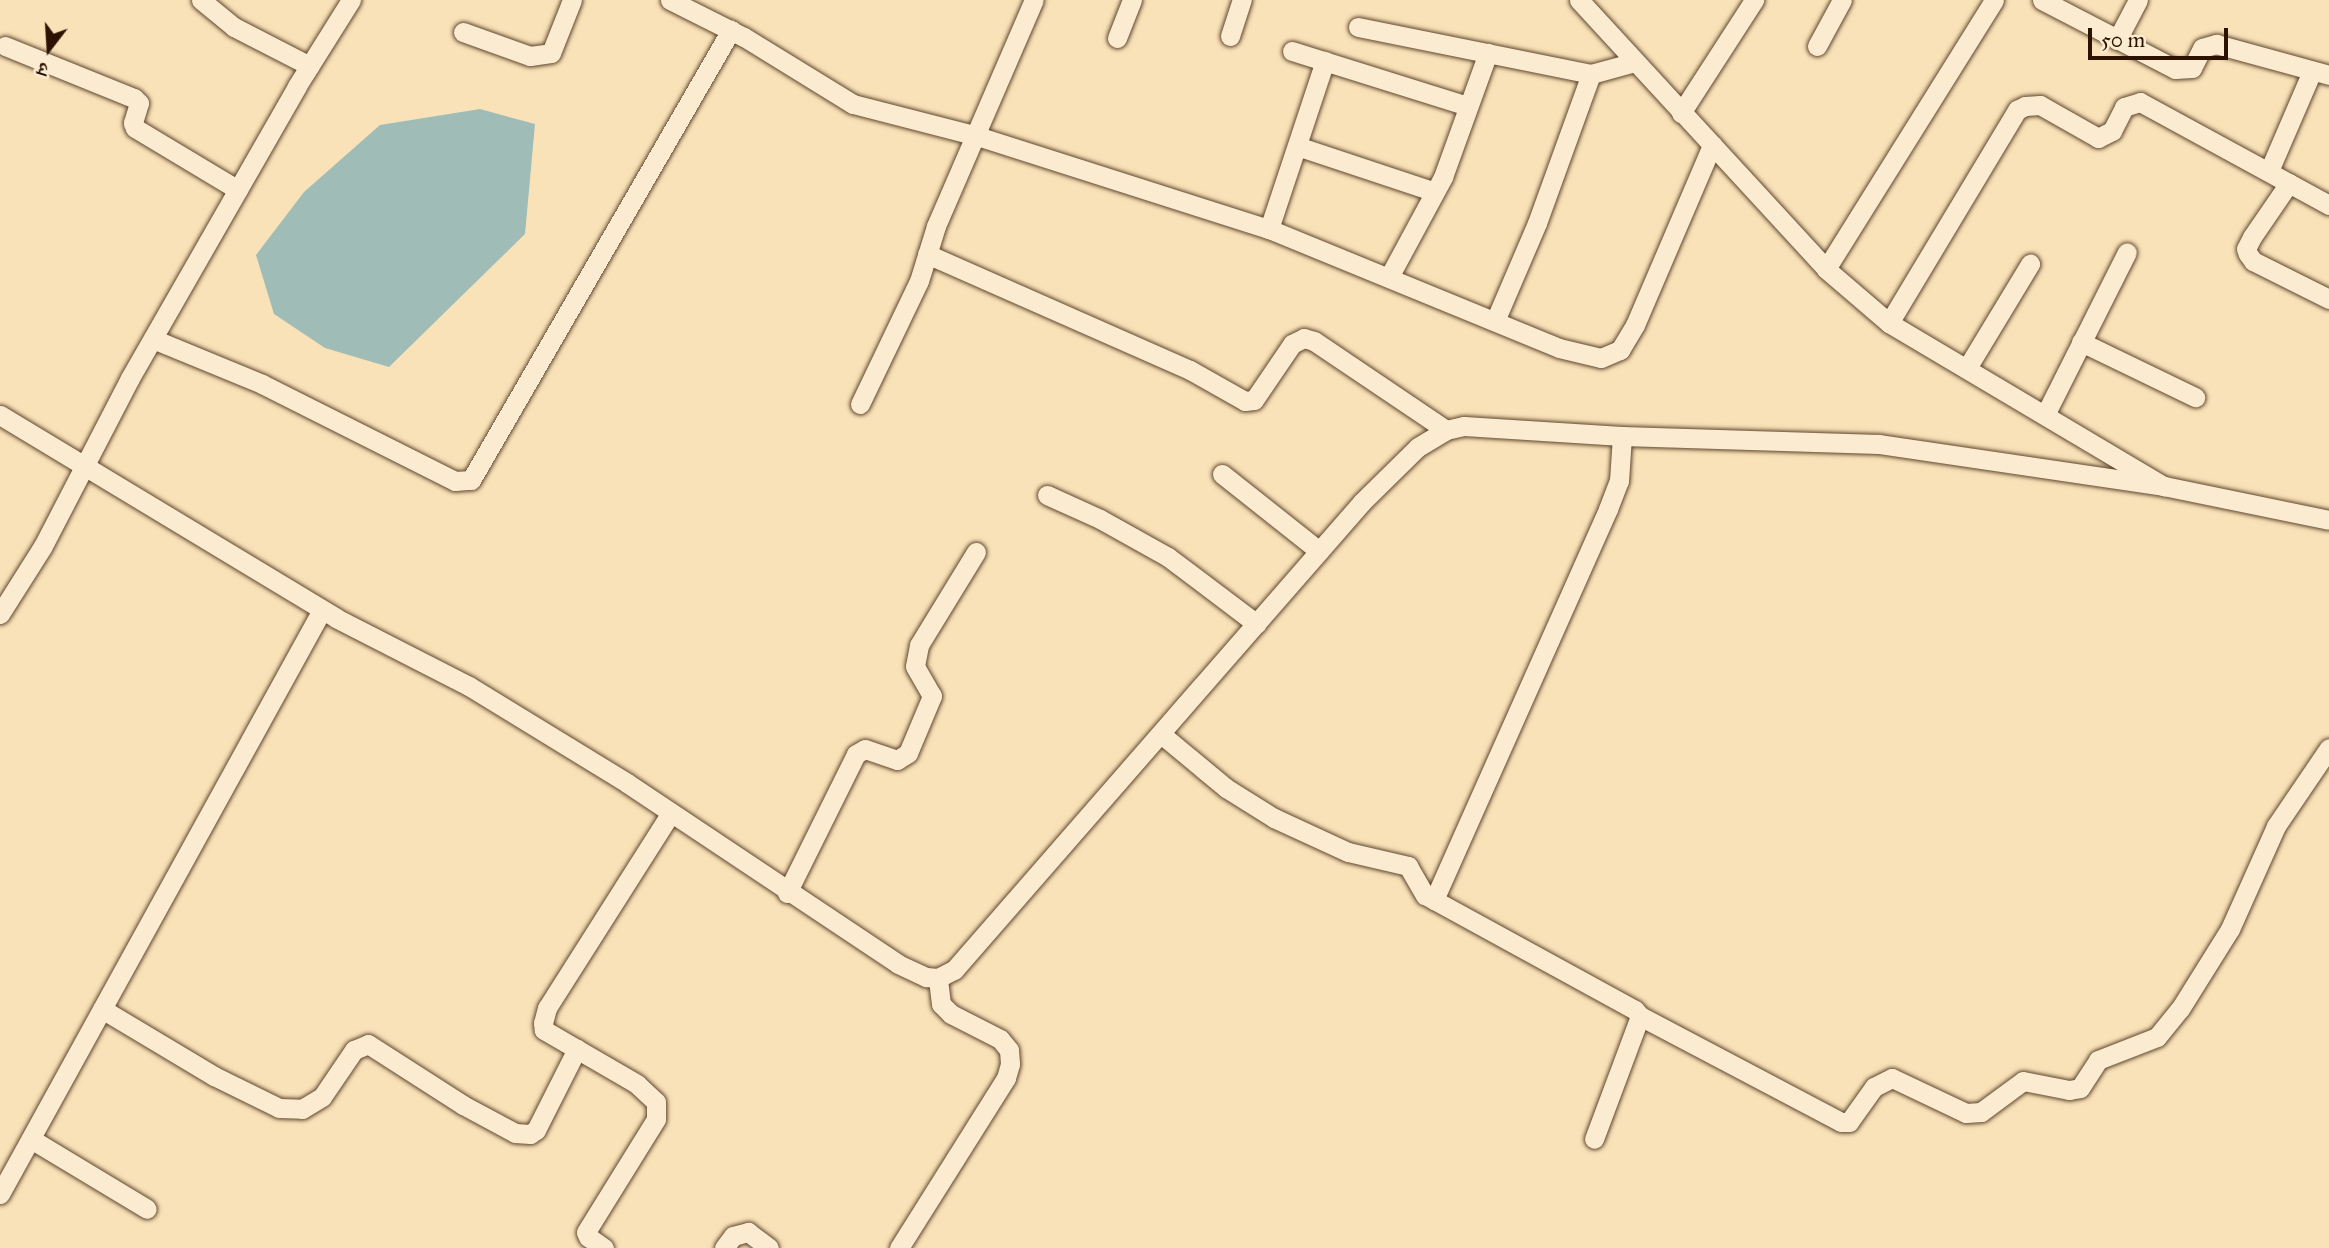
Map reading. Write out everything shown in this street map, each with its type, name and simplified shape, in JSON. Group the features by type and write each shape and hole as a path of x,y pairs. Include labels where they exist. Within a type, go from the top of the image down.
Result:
{"street":[{"path":"201,0 234,27 310,66"},
{"path":"0,614 43,546 153,339 238,190 351,0"},
{"path":"463,32 530,55 551,53 572,0"},
{"path":"670,0 731,30 853,104 974,135 1269,229 1559,348 1601,358 1620,350 1635,325 1712,145"},
{"path":"860,404 919,281 974,135 1034,0"},
{"path":"1117,38 1132,0"},
{"path":"1230,36 1242,0"},
{"path":"1579,0 1826,269 1889,323 2164,485"},
{"path":"1681,113 1754,0"},
{"path":"1817,46 1842,0"},
{"path":"1826,269 1994,0"},
{"path":"2042,0 2175,69 2192,68 2202,48 2216,44 2320,73 2269,171"},
{"path":"2117,40 2138,0"},
{"path":"1358,27 1591,74 1635,62"},
{"path":"153,339 262,384 455,481 471,480 731,30"},
{"path":"5,46 134,98 139,103 133,123 135,128 238,190"},
{"path":"1292,51 1468,106"},
{"path":"1389,277 1434,192 1488,53"},
{"path":"1269,229 1325,61"},
{"path":"1495,321 1537,223 1591,74"},
{"path":"1889,323 2017,110 2025,106 2040,104 2098,138 2112,131 2124,107 2140,102 2329,205"},
{"path":"1297,146 1434,192"},
{"path":"2289,183 2246,249 2253,261 2329,299"},
{"path":"2045,415 2127,252"},
{"path":"927,254 1190,370 1245,401 1254,400 1292,344 1304,338 1314,341 1446,430"},
{"path":"1967,368 2030,264"},
{"path":"2081,342 2195,397"},
{"path":"0,415 322,610 469,686 898,964 926,977 938,978 954,970 1362,502 1418,447 1446,430 1464,426 1622,436 1879,444 2164,485 2329,520"},
{"path":"1434,900 1608,509 1619,481 1622,436"},
{"path":"1222,474 1319,551"},
{"path":"1047,495 1100,519 1168,557 1257,624"},
{"path":"787,892 856,754 865,749 897,760 908,753 932,696 915,666 919,645 976,552"},
{"path":"0,1194 322,610"},
{"path":"1161,734 1226,788 1274,818 1348,852 1408,866 1424,895 1613,995 1640,1017 1840,1122 1849,1122 1874,1087 1892,1078 1966,1113 1981,1112 2023,1081 2069,1090 2080,1088 2098,1060 2157,1037 2180,1009 2230,929 2276,827 2329,748"},
{"path":"604,1248 588,1237 586,1232 656,1119 656,1102 637,1084 544,1030 547,1008 670,814"},
{"path":"899,1248 1006,1078 1010,1064 1009,1050 1000,1039 951,1014 941,1004 938,978"},
{"path":"102,1009 214,1076 279,1108 302,1109 322,1097 354,1050 368,1044 463,1105 514,1133 530,1134 536,1130 577,1049"},
{"path":"1594,1139 1640,1017"},
{"path":"30,1139 147,1209"},
{"path":"724,1248 733,1236 748,1232 769,1248"}],"water":[{"path":"480,109 535,124 525,234 389,367 325,348 274,314 256,255 304,192 380,125"}]}
